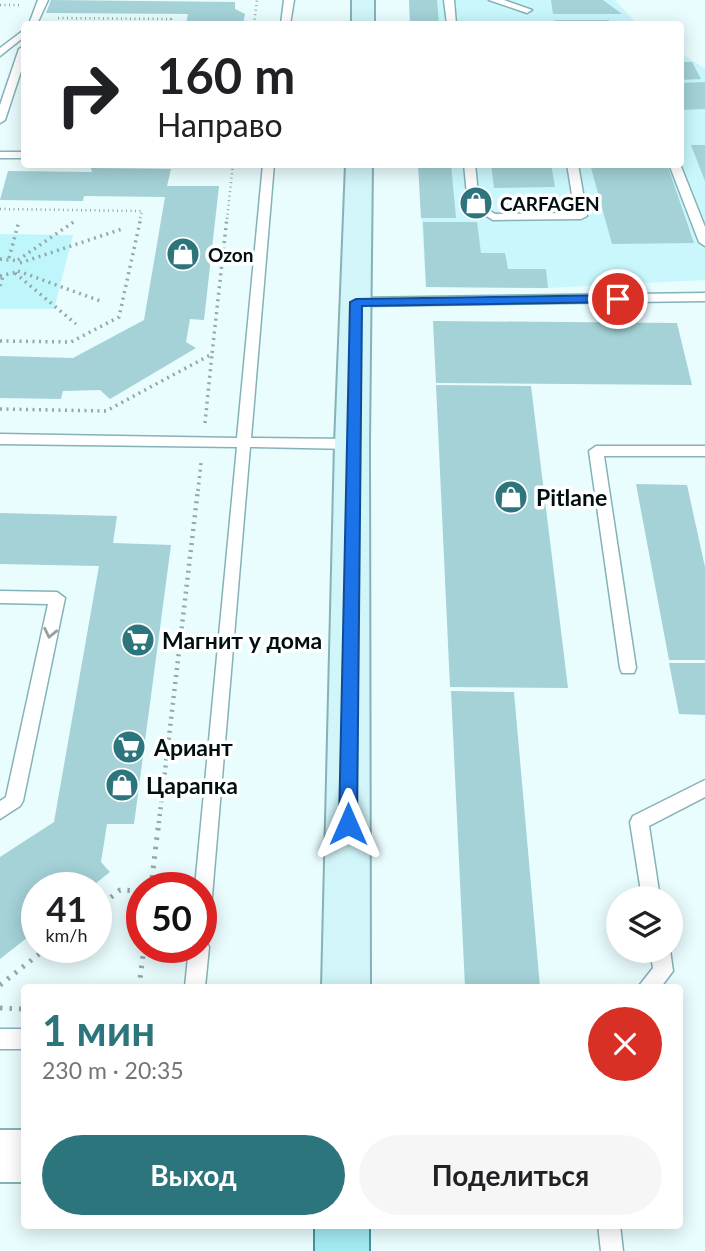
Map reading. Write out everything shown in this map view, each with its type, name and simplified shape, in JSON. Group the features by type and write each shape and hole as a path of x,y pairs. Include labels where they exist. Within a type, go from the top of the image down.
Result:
{"main road":[{"path":"363,0 363,21"},
{"path":"346,984 352,444 359,168"},
{"path":"342,1229 342,1251"}],"street":[{"path":"0,1156 21,1156"}],"lane":[{"path":"34,21 43,0"},
{"path":"286,21 289,0"},
{"path":"449,0 452,21"},
{"path":"494,0 527,9"},
{"path":"0,53 21,36"},
{"path":"0,120 19,78"},
{"path":"0,155 21,155"},
{"path":"205,872 269,168"},
{"path":"469,168 474,205 493,217 581,216 573,168"},
{"path":"676,168 705,242"},
{"path":"356,302 704,297 705,311"},
{"path":"0,439 352,444"},
{"path":"628,668 596,451 705,451"},
{"path":"0,597 57,598 15,801 0,811"},
{"path":"649,886 639,822 705,788"},
{"path":"195,984 197,963"},
{"path":"651,984 663,971 662,963"},
{"path":"0,1039 21,1039"},
{"path":"609,1229 611,1251"}],"path":[{"path":"254,21 257,0"},
{"path":"0,5 29,5"},
{"path":"54,18 171,21"},
{"path":"153,872 204,441 233,168"},
{"path":"0,209 142,211 119,317 71,342 0,341"},
{"path":"9,258 19,221"},
{"path":"16,272 19,261 75,221"},
{"path":"0,259 19,261 122,229"},
{"path":"16,272 76,324"},
{"path":"0,286 1,276 16,272 103,302"},
{"path":"0,409 107,411 212,354"},
{"path":"0,985 28,963"},
{"path":"139,984 142,963"},
{"path":"0,1008 21,1009"}],"shaded area":[{"path":"409,0 615,0 634,21 410,21"},
{"path":"684,55 705,69 705,280 548,288 426,287 418,168 684,168"},
{"path":"0,234 73,235 54,309 0,309"}],"building":[{"path":"51,0 235,2 235,9 245,14 244,21 187,21 188,14 46,13"},
{"path":"409,0 437,0 439,21 410,21"},
{"path":"551,0 603,0 622,14 553,14"},
{"path":"555,20 609,21 555,21"},
{"path":"684,62 692,62 701,79 684,80"},
{"path":"705,82 705,109 684,110 684,83"},
{"path":"691,145 705,145 705,181"},
{"path":"91,168 171,169 167,186 219,186 204,320 190,319 186,342 196,348 110,399 100,390 63,391 61,399 0,398 0,356 73,358 144,320 165,197 84,196 83,201 0,200 8,171 92,172"},
{"path":"418,168 451,168 456,218 421,218"},
{"path":"492,168 552,168 555,187 494,188"},
{"path":"591,168 668,168 694,243 612,244"},
{"path":"423,222 477,222 481,253 505,253 508,269 546,269 548,288 426,287"},
{"path":"433,321 677,323 692,385 436,383"},
{"path":"436,385 531,386 568,688 450,687"},
{"path":"636,484 687,485 705,567 705,660 669,660"},
{"path":"0,513 117,516 113,543 171,545 134,824 107,824 101,862 110,872 21,872 21,943 0,959 0,857 54,822 99,566 0,564"},
{"path":"669,663 705,663 705,715 679,714"},
{"path":"451,691 514,692 540,984 465,984"}],"place":[{"name":"CARFAGEN","path":"476,203"},
{"name":"Ozon","path":"183,254"},
{"name":"Pitlane","path":"511,497"},
{"name":"Магнит у дома","path":"138,640"},
{"name":"Ариант","path":"129,747"},
{"name":"Царапка","path":"122,785"}],"route":[{"path":"348,824 356,302 618,299"}]}
